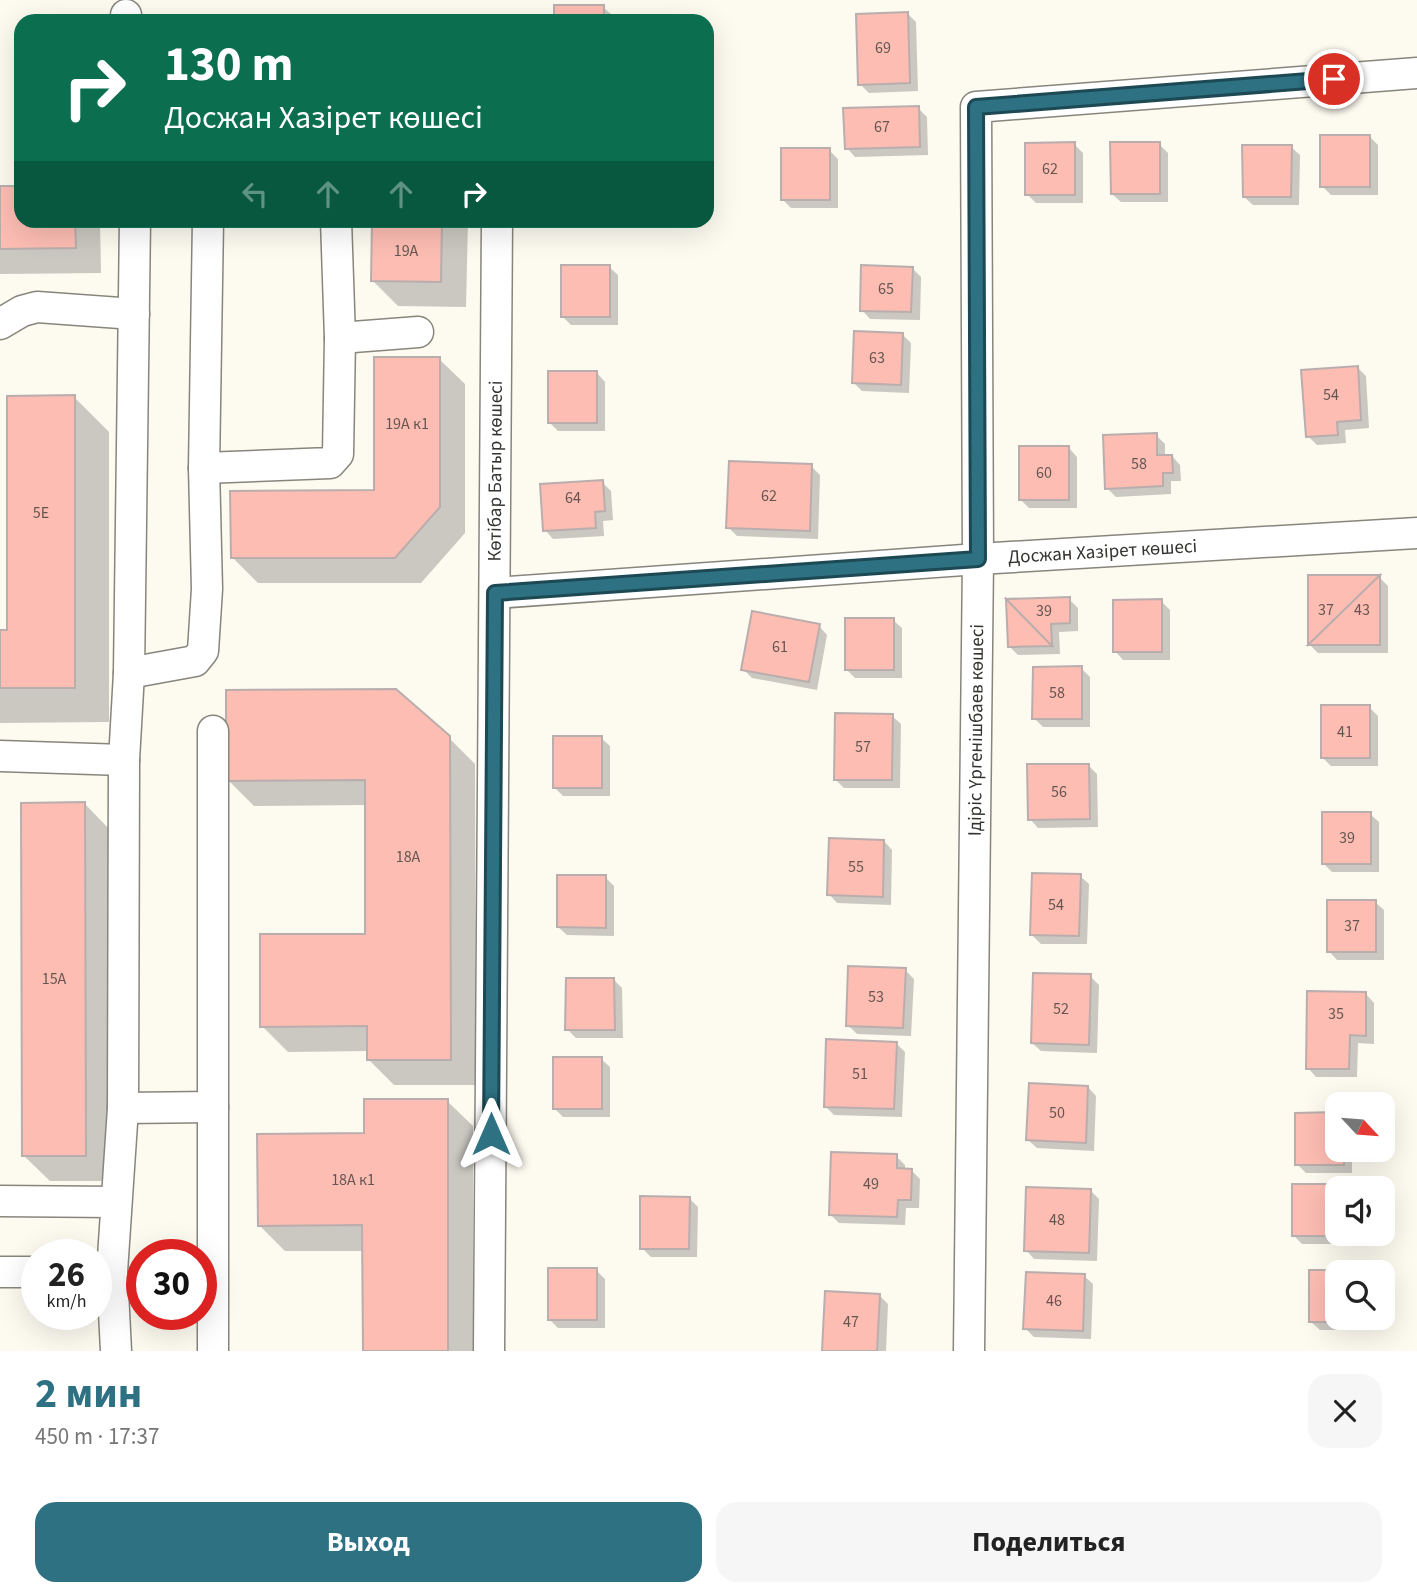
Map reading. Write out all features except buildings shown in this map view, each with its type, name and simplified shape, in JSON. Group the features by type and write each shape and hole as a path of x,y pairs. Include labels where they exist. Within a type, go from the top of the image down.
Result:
{"street":[{"name":"Ідіріс Үргенішбаев көшесі","path":"969,1351 978,559 976,107 1417,73"},
{"path":"109,1239 123,1108 124,760 129,673 135,228"},
{"path":"129,673 195,661 203,651 206,589 204,468 208,228"},
{"path":"204,468 330,463 338,454 340,338 336,228"},
{"name":"Көтібар Батыр көшесі","path":"489,1351 497,228"},
{"path":"0,324 22,311 37,307 134,314"},
{"path":"340,338 418,332"},
{"name":"Досжан Хазірет көшесі","path":"495,593 978,559 1417,533"},
{"path":"212,1351 213,731"},
{"path":"0,756 124,760"},
{"path":"123,1108 213,1107"},
{"path":"0,1201 115,1202"},
{"path":"0,1272 21,1272"},
{"path":"112,1325 116,1351"}],"route":[{"path":"491,1134 495,593 978,559 976,107 1334,79"}]}
